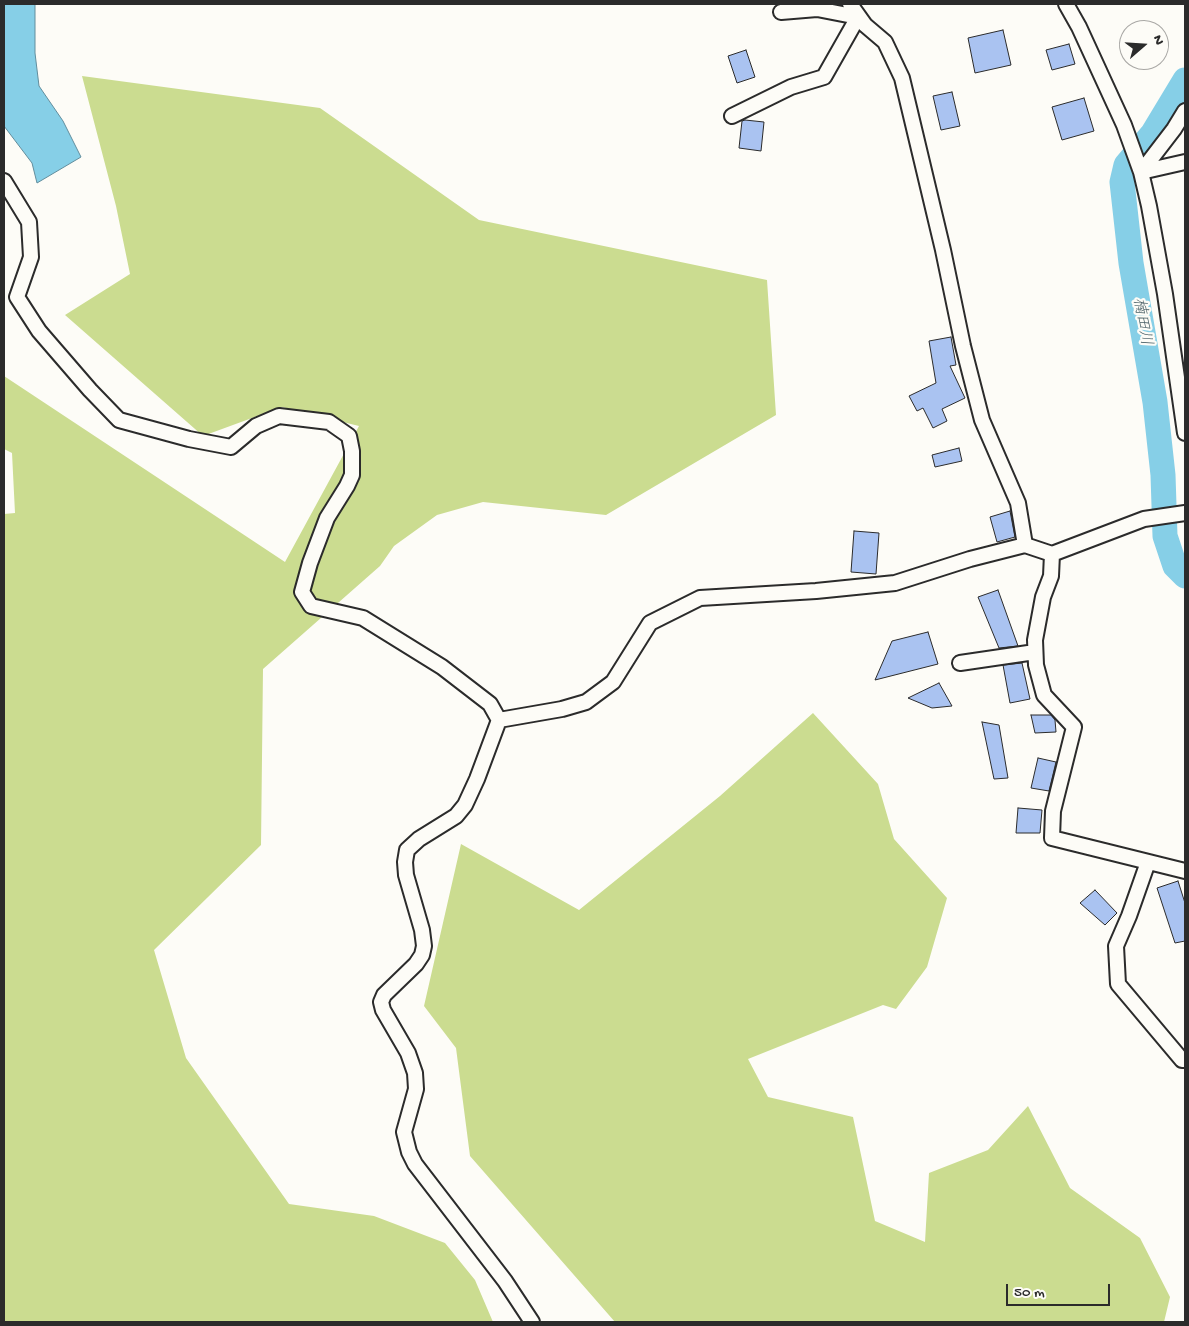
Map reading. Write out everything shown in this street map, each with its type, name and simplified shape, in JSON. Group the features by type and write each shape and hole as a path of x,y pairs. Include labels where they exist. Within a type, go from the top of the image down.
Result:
{"street":[{"path":"850,4 865,25 885,42 902,78 943,250 963,346 982,420 1018,504 1025,545"},
{"path":"1066,4 1113,98 1141,172 1165,294 1185,433"},
{"path":"781,12 817,9 858,17"},
{"path":"732,116 791,87 824,77 858,17"},
{"path":"1141,172 1174,129 1185,111"},
{"path":"1141,172 1185,162"},
{"path":"4,180 29,222 31,257 17,297 39,331 90,390 119,420 189,439 231,447 256,426 279,416 329,422 349,436 352,451 352,475 327,518 310,563 302,592 311,606 363,618 442,667 490,704 499,720 478,779 465,805 456,816 419,839 407,850 405,862 406,875 422,930 424,946 422,955 416,964 384,995 381,1002 383,1010 408,1053 415,1073 416,1089 404,1132 409,1152 415,1164 506,1281 532,1322"},
{"path":"499,720 562,709 586,702 613,682 650,622 700,598 816,591 895,583 970,559 1025,545 1052,554 1144,519 1180,514"},
{"path":"1052,554 1051,576 1043,597 1035,640 1036,665 1044,694 1074,727 1053,811 1052,838 1185,871"},
{"path":"960,663 1035,652"},
{"path":"1148,862 1116,946 1118,984 1182,1060 1185,1060"}],"green space":[{"path":"82,76 320,108 479,220 767,280 776,415 606,515 483,502 437,515 394,546 380,566 263,669 261,845 154,950 186,1058 289,1204 374,1216 445,1243 475,1280 493,1322 4,1322 4,514 15,513 12,453 4,449 4,376 285,562 359,426 282,407 203,436 65,315 130,274 116,206"},
{"path":"813,713 878,784 894,839 947,898 927,967 896,1009 883,1005 748,1059 768,1097 853,1117 875,1221 925,1242 929,1173 988,1150 1028,1106 1070,1188 1140,1238 1170,1297 1164,1322 615,1322 470,1156 456,1048 424,1006 461,844 579,910 720,796"}],"water":[{"path":"4,4 35,5 35,53 39,86 63,121 81,157 37,183 32,163 4,126"}],"building":[{"path":"1003,30 1011,65 975,73 968,38"},
{"path":"1069,44 1075,64 1052,70 1046,50"},
{"path":"746,50 755,77 737,83 728,56"},
{"path":"952,92 960,126 941,130 933,96"},
{"path":"1084,98 1094,131 1062,140 1052,107"},
{"path":"742,121 764,122 761,151 739,148"},
{"path":"951,337 956,365 950,366 965,398 942,409 947,421 933,428 923,408 917,411 909,396 936,383 929,341"},
{"path":"959,448 962,461 935,467 932,455"},
{"path":"1010,511 1015,537 997,542 990,517"},
{"path":"854,531 879,533 876,574 851,572"},
{"path":"998,590 1018,646 999,648 978,597"},
{"path":"928,632 938,664 875,680 892,641"},
{"path":"1022,663 1030,699 1010,703 1003,665"},
{"path":"939,683 952,706 932,708 908,698"},
{"path":"1031,715 1051,715 1055,720 1056,732 1035,733"},
{"path":"982,722 999,725 1008,778 994,779"},
{"path":"1038,758 1056,762 1049,791 1031,788"},
{"path":"1018,808 1042,810 1040,833 1016,833"},
{"path":"1178,881 1185,903 1185,941 1175,943 1157,888"},
{"path":"1095,890 1117,913 1105,925 1080,903"}],"waterway":[{"name":"楠田川","path":"1185,80 1153,133 1126,165 1122,182 1131,263 1155,402 1163,475 1165,536 1175,566 1185,576"}]}
